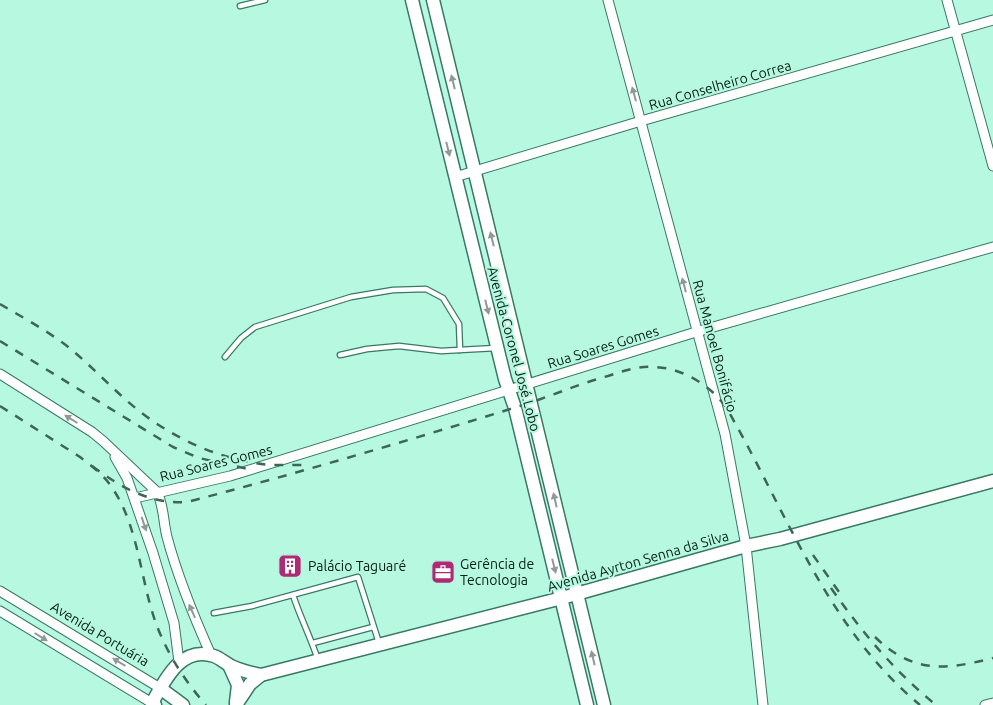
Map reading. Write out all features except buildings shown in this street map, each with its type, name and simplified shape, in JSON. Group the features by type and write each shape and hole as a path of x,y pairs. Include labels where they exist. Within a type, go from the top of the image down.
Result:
{"street":[{"name":"Avenida Coronel José Lobo","path":"412,0 497,348 515,408 587,705"},
{"name":"Avenida Coronel José Lobo","path":"433,0 528,385 604,705"},
{"name":"Rua Manoel Bonifácio","path":"608,0 725,434 746,546 763,705"},
{"path":"946,0 990,143 993,166"},
{"name":"Rua Conselheiro Correa","path":"455,177 641,121 765,87 993,20"},
{"name":"Rua Soares Gomes","path":"135,498 230,476 696,332 993,247"},
{"path":"0,374 92,432 157,492 162,501 167,535 184,592 211,655"},
{"path":"110,448 127,478 135,498 171,609 179,662"},
{"name":"Avenida Ayrton Senna da Silva","path":"261,675 578,594 746,546 788,537 993,481"},
{"name":"Avenida Portuária","path":"0,591 160,688 183,705"},
{"path":"0,611 152,704 160,688 179,662 189,656 197,654 211,655 229,665 261,675"},
{"path":"62,650 63,642 70,633"},
{"path":"229,665 238,684 238,700 236,705"},
{"path":"236,705 250,684 261,675"},
{"path":"985,705 993,703"}],"lane":[{"path":"240,6 265,0"},
{"path":"225,357 241,338 255,327 351,297 393,290 426,289 443,298 459,324 460,350"},
{"path":"340,355 367,349 399,346 441,351 497,348"},
{"path":"214,613 252,606 358,577 380,645"},
{"path":"293,595 298,612 313,643 319,661"},
{"path":"313,643 373,626"}],"railway":[{"path":"0,304 67,346 138,410 177,436 205,449 235,459 263,464 303,465"},
{"path":"0,341 173,447 199,458 248,469"},
{"path":"92,466 136,493 160,500 187,502 313,468 437,431 636,368 664,368 676,371 698,381 724,405 751,452 812,569 835,606 860,642 888,675 920,705"},
{"path":"0,406 80,457 110,484 123,506 130,524 149,601 162,638 181,673 206,705"},
{"path":"813,555 839,592"},
{"path":"831,588 892,665 936,705"},
{"path":"875,637 903,658 931,666 960,665 993,658"}],"place":[{"name":"Palácio Taguaré","path":"290,566"},
{"name":"Gerência de Tecnologia","path":"443,572"}]}
